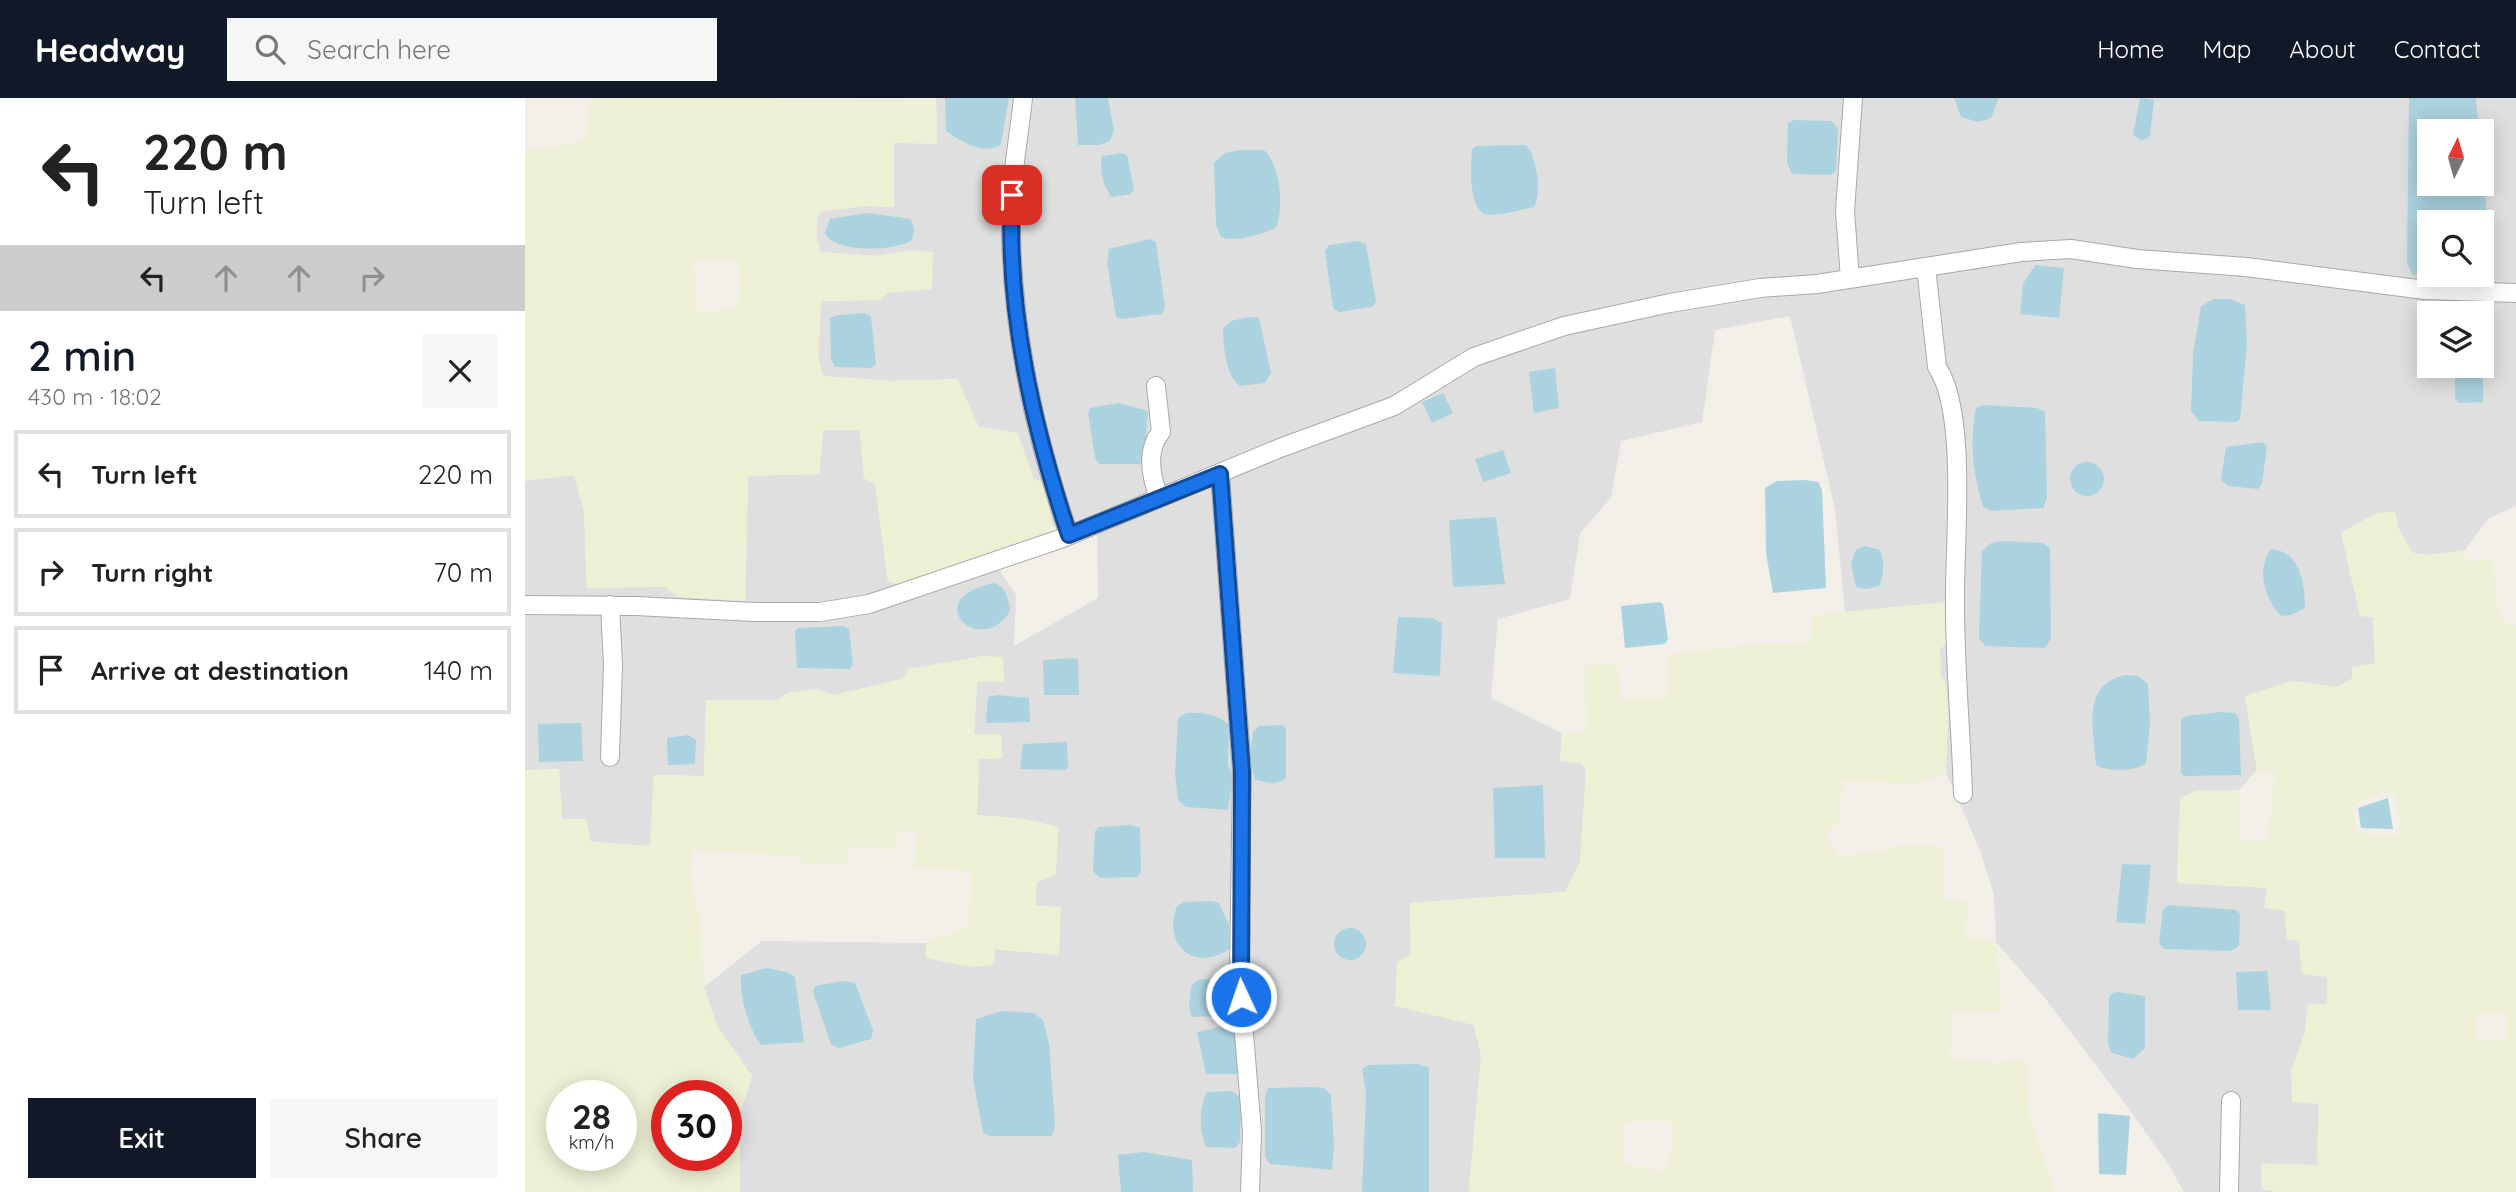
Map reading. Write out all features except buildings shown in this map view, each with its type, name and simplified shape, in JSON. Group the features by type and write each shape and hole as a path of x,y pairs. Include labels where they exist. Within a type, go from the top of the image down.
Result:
{"street":[{"path":"1023,98 1011,215 1019,332 1034,414 1069,535"},
{"path":"1850,279 1845,211 1853,98"},
{"path":"525,605 820,612 869,604 1069,535 1394,406 1473,357 1564,326 1671,303 1760,288 1850,279 2021,252 2071,249 2137,259 2246,267 2425,290 2516,293"},
{"path":"1926,267 1937,367 1944,378 1953,406 1957,524 1955,592 1963,794"},
{"path":"1156,386 1161,432 1153,441 1151,452 1159,498"},
{"path":"1220,474 1242,772 1239,972 1252,1132 1250,1192"},
{"path":"610,606 613,665 610,757"},
{"path":"2229,1192 2231,1101"}],"shaded area":[{"path":"936,98 2516,98 2516,506 2489,518 2465,550 2431,555 2413,553 2399,530 2395,513 2354,580 2360,616 2373,617 2375,664 2338,687 2292,681 2246,696 2257,770 2239,790 2196,791 2285,911 2287,939 2299,941 2327,977 2327,1004 2308,1004 2305,1032 2291,1072 2319,1104 2317,1166 2262,1189 2279,1192 2184,1192 2167,1162 2121,1098 2044,997 1996,942 1994,895 1980,850 1946,773 1948,712 1941,678 1940,647 1951,644 1949,602 1845,612 1835,509 1790,316 1715,330 1702,422 1621,441 1611,498 1580,533 1570,599 1498,619 1491,698 1562,733 1560,760 1581,763 1586,770 1585,802 1580,862 1565,892 1410,903 1411,954 1474,1025 1481,1056 1469,1192 740,1192 742,1107 752,1076 717,1026 704,987 762,941 926,943 926,958 994,949 1059,955 1035,905 1037,882 1058,827 1025,819 977,815 979,759 1001,758 974,735 977,681 1004,682 984,656 909,669 902,679 834,695 816,689 787,693 778,700 706,700 704,776 654,775 650,846 591,842 562,820 559,769 525,770 525,481 574,475 584,511 587,587 666,587 745,601 748,476 819,474 823,430 860,429 864,478 875,484 888,581 897,584 989,554 1016,595 1014,646 1098,598 1097,534 1053,526 1044,483 1034,479 1017,433 978,427 957,379 890,381 823,376 818,359 821,301 880,300 912,250 876,256 821,252 817,241 817,217 824,211 864,206 894,207 894,142 937,144"}],"green space":[{"path":"591,98 936,100 937,144 894,143 894,207 864,206 824,211 817,217 817,241 821,252 876,256 912,250 933,252 932,289 888,293 880,300 821,301 818,359 823,376 890,381 957,379 979,427 1017,433 1034,479 1044,483 1053,526 1046,536 897,584 888,581 875,484 864,478 860,430 823,430 819,474 748,476 745,601 679,597 665,587 587,588 584,511 574,475 525,481 525,151 585,141","holes":["699,260 735,260 740,270 738,303 735,308 700,312 697,307 694,264"]},
{"path":"2395,512 2399,530 2413,553 2431,555 2465,550 2466,562 2493,559 2499,620 2516,626 2516,1192 2279,1192 2262,1189 2261,1163 2317,1165 2319,1104 2292,1102 2291,1072 2305,1032 2308,1004 2327,1004 2327,977 2302,974 2299,941 2287,939 2285,911 2264,908 2267,888 2177,883 2180,798 2196,791 2239,790 2241,841 2268,842 2275,772 2257,770 2245,696 2292,681 2338,687 2352,680 2352,667 2375,663 2373,617 2360,616 2341,533 2376,513","holes":["2389,792 2397,793 2399,833 2393,836 2357,833 2352,806 2364,799","2475,1013 2507,1014 2507,1041 2475,1040"]},
{"path":"1950,602 1951,644 1940,648 1941,677 1946,683 1948,712 1946,773 1917,784 1843,780 1839,823 1826,835 1837,856 1883,851 1892,846 1943,846 1943,899 1967,902 1966,938 1996,942 2002,1012 1952,1011 1950,1057 1997,1063 2026,1059 2027,1107 2055,1192 1469,1192 1481,1056 1474,1025 1395,1006 1397,962 1411,954 1410,903 1565,892 1580,862 1586,770 1581,763 1560,761 1562,733 1586,732 1585,666 1617,664 1620,700 1670,698 1668,655 1747,645 1806,643 1811,638 1811,615","holes":["1668,1121 1673,1126 1669,1168 1660,1171 1624,1164 1624,1122"]},
{"path":"984,656 1003,657 1004,682 977,682 974,734 1001,734 1002,758 979,759 977,815 1025,819 1058,827 1056,875 1037,882 1035,905 1061,907 1059,955 995,949 993,965 973,967 926,958 926,943 968,926 972,871 913,868 917,831 899,831 894,850 848,847 848,863 804,864 799,856 693,850 689,872 700,921 704,987 717,1026 752,1076 742,1107 742,1080 651,1080 651,1171 740,1171 740,1192 525,1192 525,770 559,769 562,819 586,819 591,842 650,846 654,775 704,776 706,700 778,700 787,693 816,689 835,695 902,679 908,669"}],"water":[{"path":"945,98 1009,98 1001,145 979,148 946,131"},
{"path":"1075,98 1108,98 1114,130 1110,141 1099,145 1078,145"},
{"path":"1954,98 1999,98 1991,118 1978,122 1961,117"},
{"path":"2140,98 2154,100 2150,136 2142,141 2133,135"},
{"path":"2409,98 2476,98 2478,119 2417,119 2417,196 2485,196 2486,210 2417,210 2417,275 2413,275 2407,263"},
{"path":"1794,120 1831,121 1838,128 1836,171 1830,175 1792,174 1787,163 1788,123"},
{"path":"1526,145 1533,157 1537,175 1538,193 1534,207 1494,215 1482,212 1477,206 1472,187 1472,149 1476,146"},
{"path":"1264,150 1270,157 1277,176 1280,209 1276,228 1249,237 1227,239 1221,237 1216,225 1214,163 1225,153"},
{"path":"1122,153 1127,155 1134,190 1130,194 1112,197 1103,178 1102,156"},
{"path":"867,213 911,219 914,229 912,240 893,247 852,247 831,240 825,233 830,219"},
{"path":"1150,239 1156,242 1165,307 1162,314 1121,319 1116,317 1107,263 1109,249"},
{"path":"1358,241 1366,244 1376,302 1372,307 1339,312 1333,308 1325,251 1329,245"},
{"path":"2035,265 2064,268 2059,318 2020,314 2023,284"},
{"path":"2214,299 2230,299 2245,305 2247,344 2240,419 2236,422 2199,421 2191,411 2193,354 2201,306"},
{"path":"865,313 871,317 876,364 872,368 835,367 831,360 830,318"},
{"path":"1259,318 1271,373 1265,383 1240,386 1228,368 1223,328 1231,321"},
{"path":"1555,368 1559,408 1534,413 1529,372"},
{"path":"2455,378 2483,378 2483,402 2459,403 2455,398"},
{"path":"1443,393 1453,413 1432,423 1422,402"},
{"path":"1119,403 1148,411 1144,464 1099,464 1095,458 1088,413 1090,408"},
{"path":"1983,405 2037,408 2045,412 2047,498 2043,508 1991,511 1983,507 1973,446 1976,408"},
{"path":"2263,442 2267,447 2262,483 2258,489 2228,486 2221,480 2226,447"},
{"path":"1503,450 1511,473 1483,482 1475,459"},
{"path":"2087,462 2099,467 2104,479 2099,491 2087,496 2075,491 2070,479 2075,467"},
{"path":"1777,481 1818,482 1822,490 1826,588 1773,593 1766,553 1765,488"},
{"path":"1496,517 1505,584 1453,587 1449,520"},
{"path":"1991,543 2042,543 2050,548 2051,639 2045,648 1985,646 1979,638 1982,551"},
{"path":"1865,546 1880,550 1883,564 1879,586 1867,589 1856,587 1851,563 1856,550"},
{"path":"2271,549 2289,556 2295,562 2302,579 2305,608 2291,615 2281,616 2266,592 2264,566"},
{"path":"995,583 1006,594 1010,611 998,624 984,629 972,628 962,621 957,611 960,601 972,591"},
{"path":"1660,602 1663,604 1668,639 1665,644 1625,648 1621,606"},
{"path":"1398,617 1433,618 1442,623 1440,676 1393,673"},
{"path":"844,626 849,629 853,664 850,669 797,668 795,631 798,628"},
{"path":"1078,659 1079,695 1044,695 1043,660"},
{"path":"2125,675 2138,676 2148,684 2150,725 2146,763 2129,769 2107,769 2096,765 2093,710 2101,688"},
{"path":"997,695 1029,698 1030,722 986,723 988,697"},
{"path":"1186,713 1209,714 1229,725 1228,765 1233,777 1228,810 1186,807 1178,800 1175,774 1178,718"},
{"path":"2235,713 2239,719 2241,775 2184,776 2181,772 2181,720 2185,716"},
{"path":"581,723 583,761 539,762 538,724"},
{"path":"1283,725 1286,728 1286,778 1275,783 1255,780 1250,757 1253,732 1259,726"},
{"path":"688,735 696,740 695,764 668,765 667,738"},
{"path":"1067,742 1068,768 1065,770 1020,769 1023,744"},
{"path":"1543,785 1545,858 1495,858 1493,788"},
{"path":"2388,798 2393,829 2361,828 2358,808"},
{"path":"1131,825 1140,828 1141,872 1137,877 1100,878 1093,871 1095,831 1099,827"},
{"path":"2122,864 2151,865 2145,924 2116,922"},
{"path":"1184,902 1219,903 1229,925 1229,949 1216,956 1193,956 1184,951 1174,933 1173,920 1177,906"},
{"path":"2169,905 2236,910 2240,914 2239,946 2231,951 2164,949 2159,943 2163,909"},
{"path":"1350,928 1361,933 1366,944 1361,955 1350,960 1339,955 1334,944 1339,933"},
{"path":"767,968 787,972 795,977 804,1042 761,1045 753,1030 743,1002 741,975"},
{"path":"2267,971 2271,1010 2238,1010 2236,972"},
{"path":"1222,977 1232,982 1235,1000 1233,1012 1227,1016 1192,1017 1189,1007 1191,986 1198,980"},
{"path":"843,981 855,983 873,1030 871,1039 839,1048 831,1044 813,992 815,986"},
{"path":"2117,992 2145,996 2145,1048 2133,1059 2112,1053 2108,1045 2109,999 2111,994"},
{"path":"1002,1011 1034,1013 1043,1020 1049,1044 1055,1126 1052,1136 990,1136 983,1133 973,1079 976,1019"},
{"path":"1225,1026 1232,1028 1236,1034 1238,1074 1206,1074 1197,1032"},
{"path":"1417,1064 1429,1068 1429,1192 1362,1192 1366,1093 1362,1069 1368,1065"},
{"path":"1268,1088 1324,1088 1331,1095 1334,1146 1332,1170 1270,1164 1265,1157 1265,1096"},
{"path":"1232,1091 1241,1098 1240,1142 1235,1148 1206,1147 1201,1119 1202,1104 1207,1092"},
{"path":"2098,1113 2130,1116 2126,1175 2099,1174"},
{"path":"1143,1152 1192,1160 1193,1192 1121,1192 1118,1155"}],"route":[{"path":"1012,195 1012,265 1019,332 1034,414 1069,535 1220,474 1242,772 1239,888 1241,997"}]}
